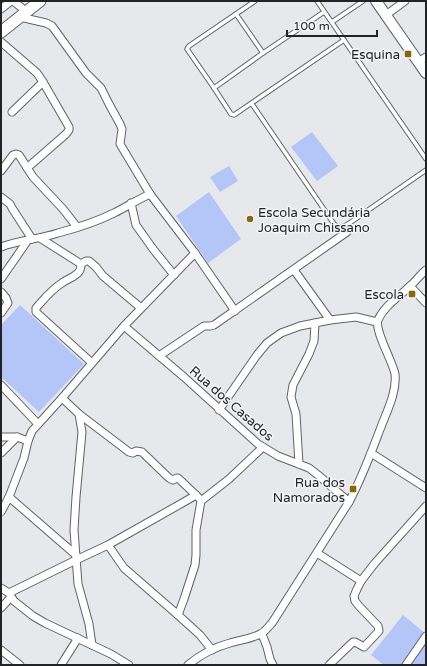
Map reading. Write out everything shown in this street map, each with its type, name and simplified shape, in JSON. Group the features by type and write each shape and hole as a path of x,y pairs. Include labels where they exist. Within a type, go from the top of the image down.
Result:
{"main road":[{"path":"1,24 19,6 40,1"},
{"path":"376,1 422,59 426,73"},
{"path":"1,32 19,6"}],"street":[{"path":"386,15 405,1"},
{"path":"1,9 19,6 52,26 86,73 101,88 122,129 120,144 150,194 195,253 235,310"},
{"path":"1,42 37,73 69,130 27,168"},
{"path":"12,112 43,82"},
{"path":"1,170 13,155 19,154 33,177 63,210 76,228"},
{"path":"3,244 40,238 76,228 113,213 150,194"},
{"path":"1,197 10,204 30,240"},
{"path":"131,203 136,225 174,275"},
{"path":"159,356 204,326 214,325 347,232"},
{"path":"40,238 81,264"},
{"path":"1,279 30,240"},
{"path":"1,512 9,497 24,458 32,431 124,326 195,253"},
{"path":"81,264 89,261 103,276 141,308"},
{"path":"81,264 81,269 78,273 48,295 35,310 92,363"},
{"path":"294,270 330,320"},
{"path":"188,665 212,650 262,634 272,623 348,502 356,488 371,453 394,391 394,374 378,330 377,322 382,311 426,270"},
{"path":"410,286 426,303"},
{"path":"1,292 8,303 1,313"},
{"path":"220,410 257,355 267,343 281,333 300,326 356,317 377,322"},
{"path":"299,464 296,414 291,397 293,385 314,341 316,323"},
{"name":"Rua dos Casados","path":"124,326 263,447 283,458 309,468 348,502"},
{"path":"1,385 38,424"},
{"path":"62,398 79,414 129,452 142,452 169,478 173,480 178,478 201,501"},
{"path":"79,414 82,432 74,530 78,584 92,645"},
{"path":"1,438 17,437 28,441"},
{"path":"1,453 17,437"},
{"path":"178,615 195,565 196,530 201,501 229,479 263,447"},
{"path":"371,453 426,488"},
{"path":"1,608 10,595 76,557 108,545 196,495"},
{"path":"9,497 76,557"},
{"path":"330,665 353,642 364,647 379,631 378,626 355,601 354,596 357,588 375,563 426,506"},
{"path":"108,545 124,568 200,635 212,650"},
{"path":"316,552 361,581"},
{"path":"1,588 10,595 19,606 33,616 111,654 128,665"},
{"path":"262,634 273,665"},
{"path":"406,665 426,636"},
{"path":"61,665 78,638"},
{"path":"1,650 20,665"}],"lane":[{"path":"255,1 188,46 187,49 231,114 234,115 252,104 344,40"},
{"path":"317,1 426,159"},
{"path":"332,22 364,1"},
{"path":"214,88 324,12"},
{"path":"236,14 263,53"},
{"path":"252,104 337,228 342,228 426,170"}],"shaded area":[{"path":"312,132 338,166 317,181 291,147"},
{"path":"229,166 238,181 220,192 210,177"},
{"path":"209,192 241,239 208,263 176,216"},
{"path":"20,305 84,364 39,412 1,377 1,325"},
{"path":"403,615 426,634 426,665 384,665 371,655"}],"place":[{"name":"Esquina","path":"408,54"},
{"name":"Escola Secundária Joaquim Chissano","path":"250,219"},
{"name":"Escola","path":"412,294"},
{"name":"Rua dos Namorados","path":"353,489"}]}
